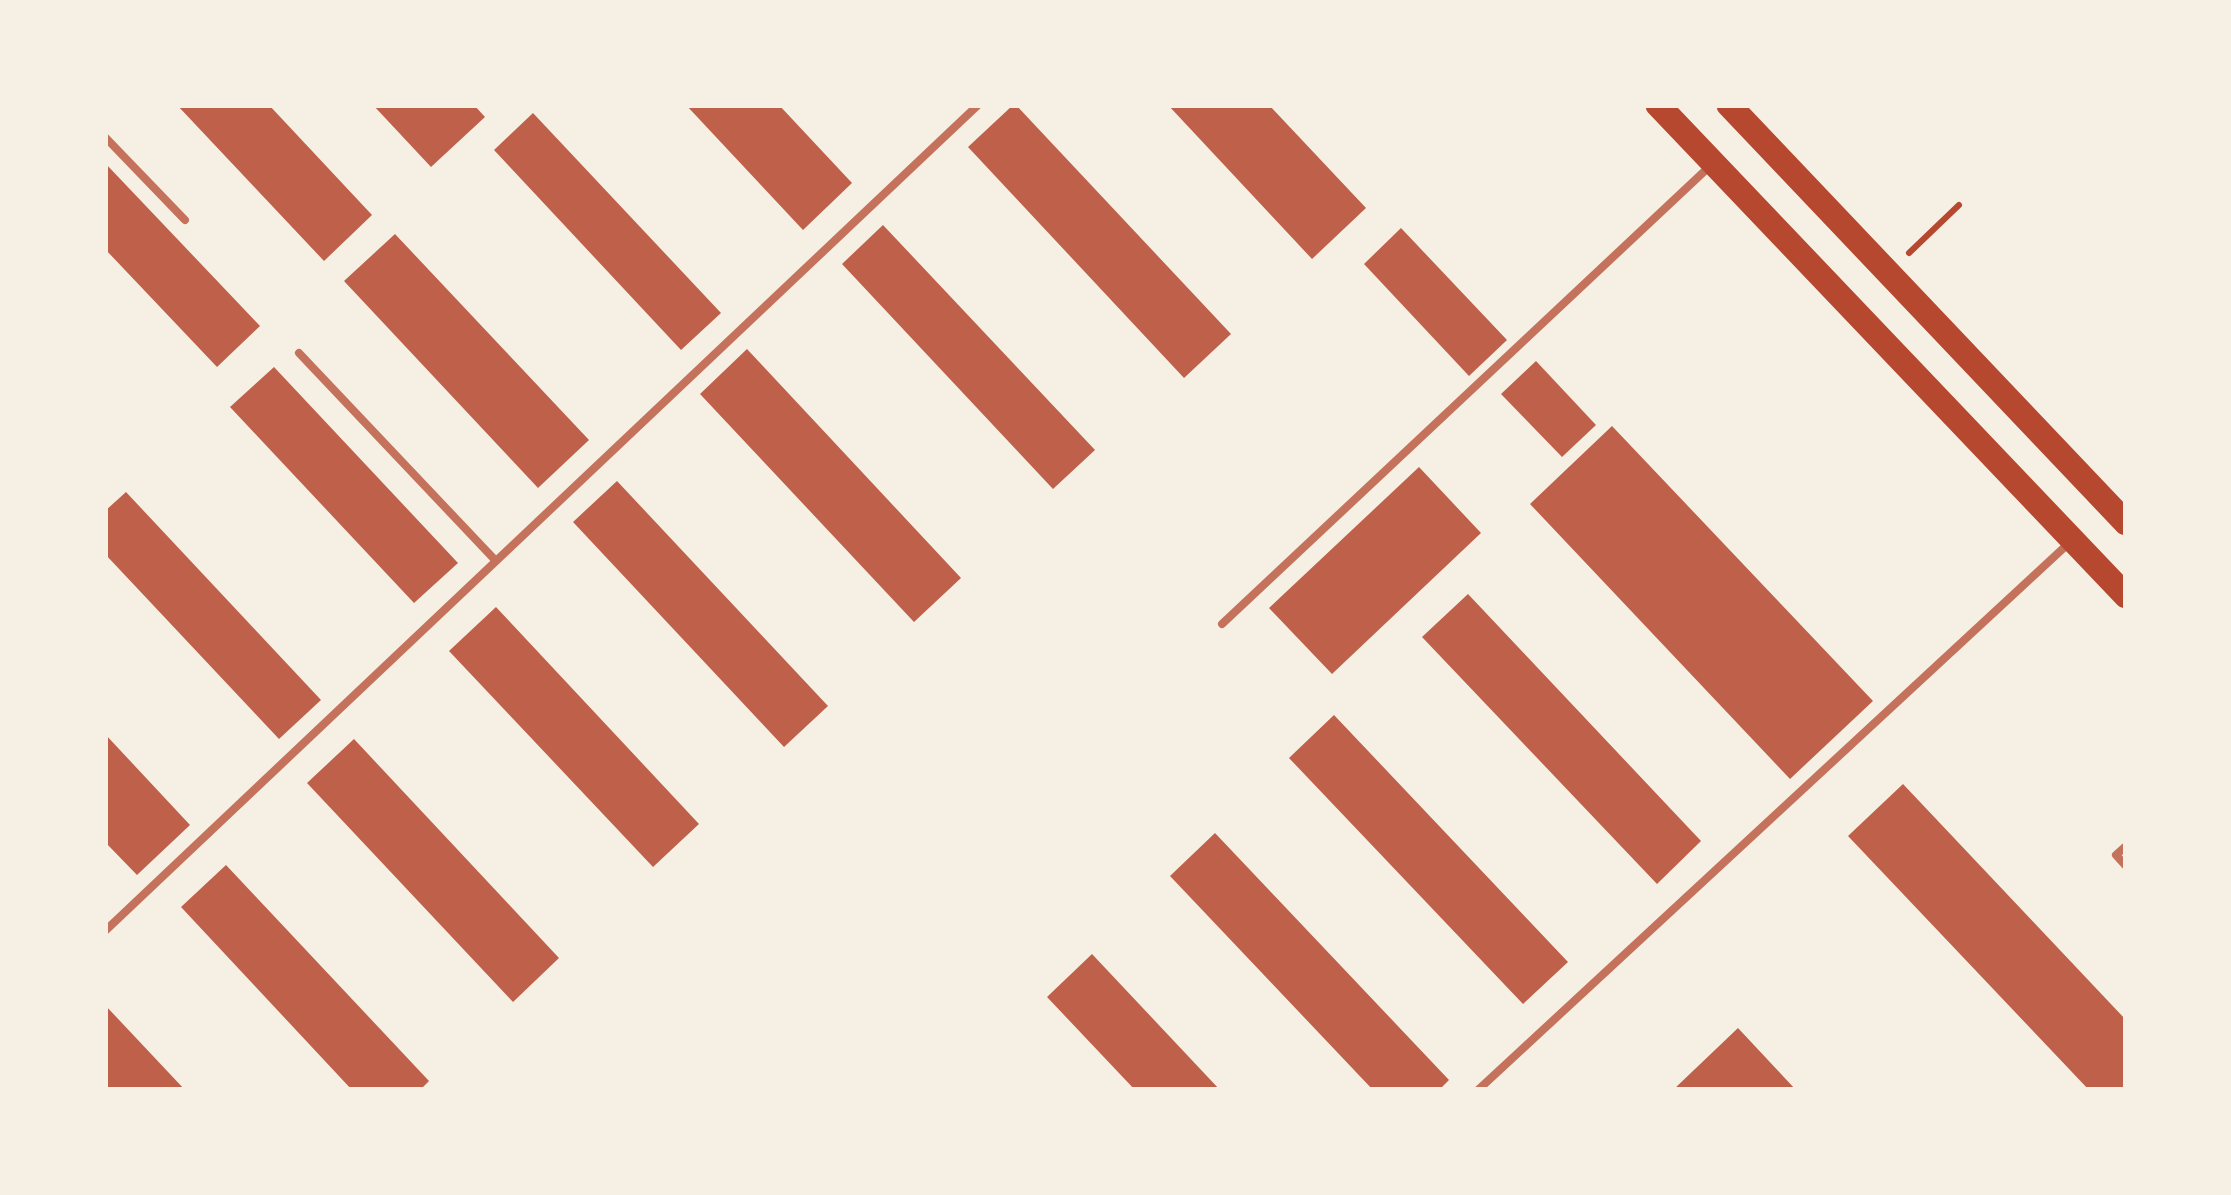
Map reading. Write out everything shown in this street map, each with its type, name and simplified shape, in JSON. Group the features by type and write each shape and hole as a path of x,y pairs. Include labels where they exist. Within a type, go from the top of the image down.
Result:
{"main road":[{"path":"1658,105 2126,596"},
{"path":"1729,105 2126,523"}],"lane":[{"path":"105,931 978,105"},
{"path":"105,138 185,220"},
{"path":"1222,624 1714,163"},
{"path":"300,354 496,561"},
{"path":"1478,1090 2072,540"},
{"path":"2126,846 2116,855 2126,866"}],"path":[{"path":"1888,273 1959,205"}],"building":[{"path":"177,105 269,105 372,215 324,261"},
{"path":"373,105 474,105 485,117 431,167"},
{"path":"686,105 779,105 852,183 803,230"},
{"path":"1013,105 1231,334 1184,378 968,147"},
{"path":"1168,105 1269,105 1366,208 1312,259"},
{"path":"533,113 721,313 681,350 494,150"},
{"path":"105,163 260,326 217,367 105,249"},
{"path":"883,225 1095,450 1053,489 842,264"},
{"path":"1401,228 1507,340 1469,376 1364,264"},
{"path":"395,234 589,440 538,488 344,281"},
{"path":"747,349 961,578 914,622 700,394"},
{"path":"1536,361 1596,425 1562,457 1501,394"},
{"path":"274,367 458,563 414,603 230,407"},
{"path":"1612,426 1873,701 1790,779 1530,504"},
{"path":"1419,467 1481,533 1332,674 1269,608"},
{"path":"617,481 828,706 784,747 573,522"},
{"path":"126,492 321,700 279,739 105,554 105,511"},
{"path":"1468,594 1701,841 1657,884 1422,637"},
{"path":"496,607 699,824 653,867 449,651"},
{"path":"1334,715 1568,962 1523,1004 1289,758"},
{"path":"105,734 190,825 137,875 105,842"},
{"path":"354,739 559,958 513,1002 307,783"},
{"path":"1903,784 2126,1020 2126,1090 2089,1090 1848,836"},
{"path":"1215,833 1449,1080 1439,1090 1373,1090 1170,876"},
{"path":"226,865 429,1081 420,1090 352,1090 181,907"},
{"path":"1092,954 1220,1090 1135,1090 1047,997"},
{"path":"105,1005 185,1090 105,1087"},
{"path":"1738,1028 1796,1090 1673,1090"}]}
